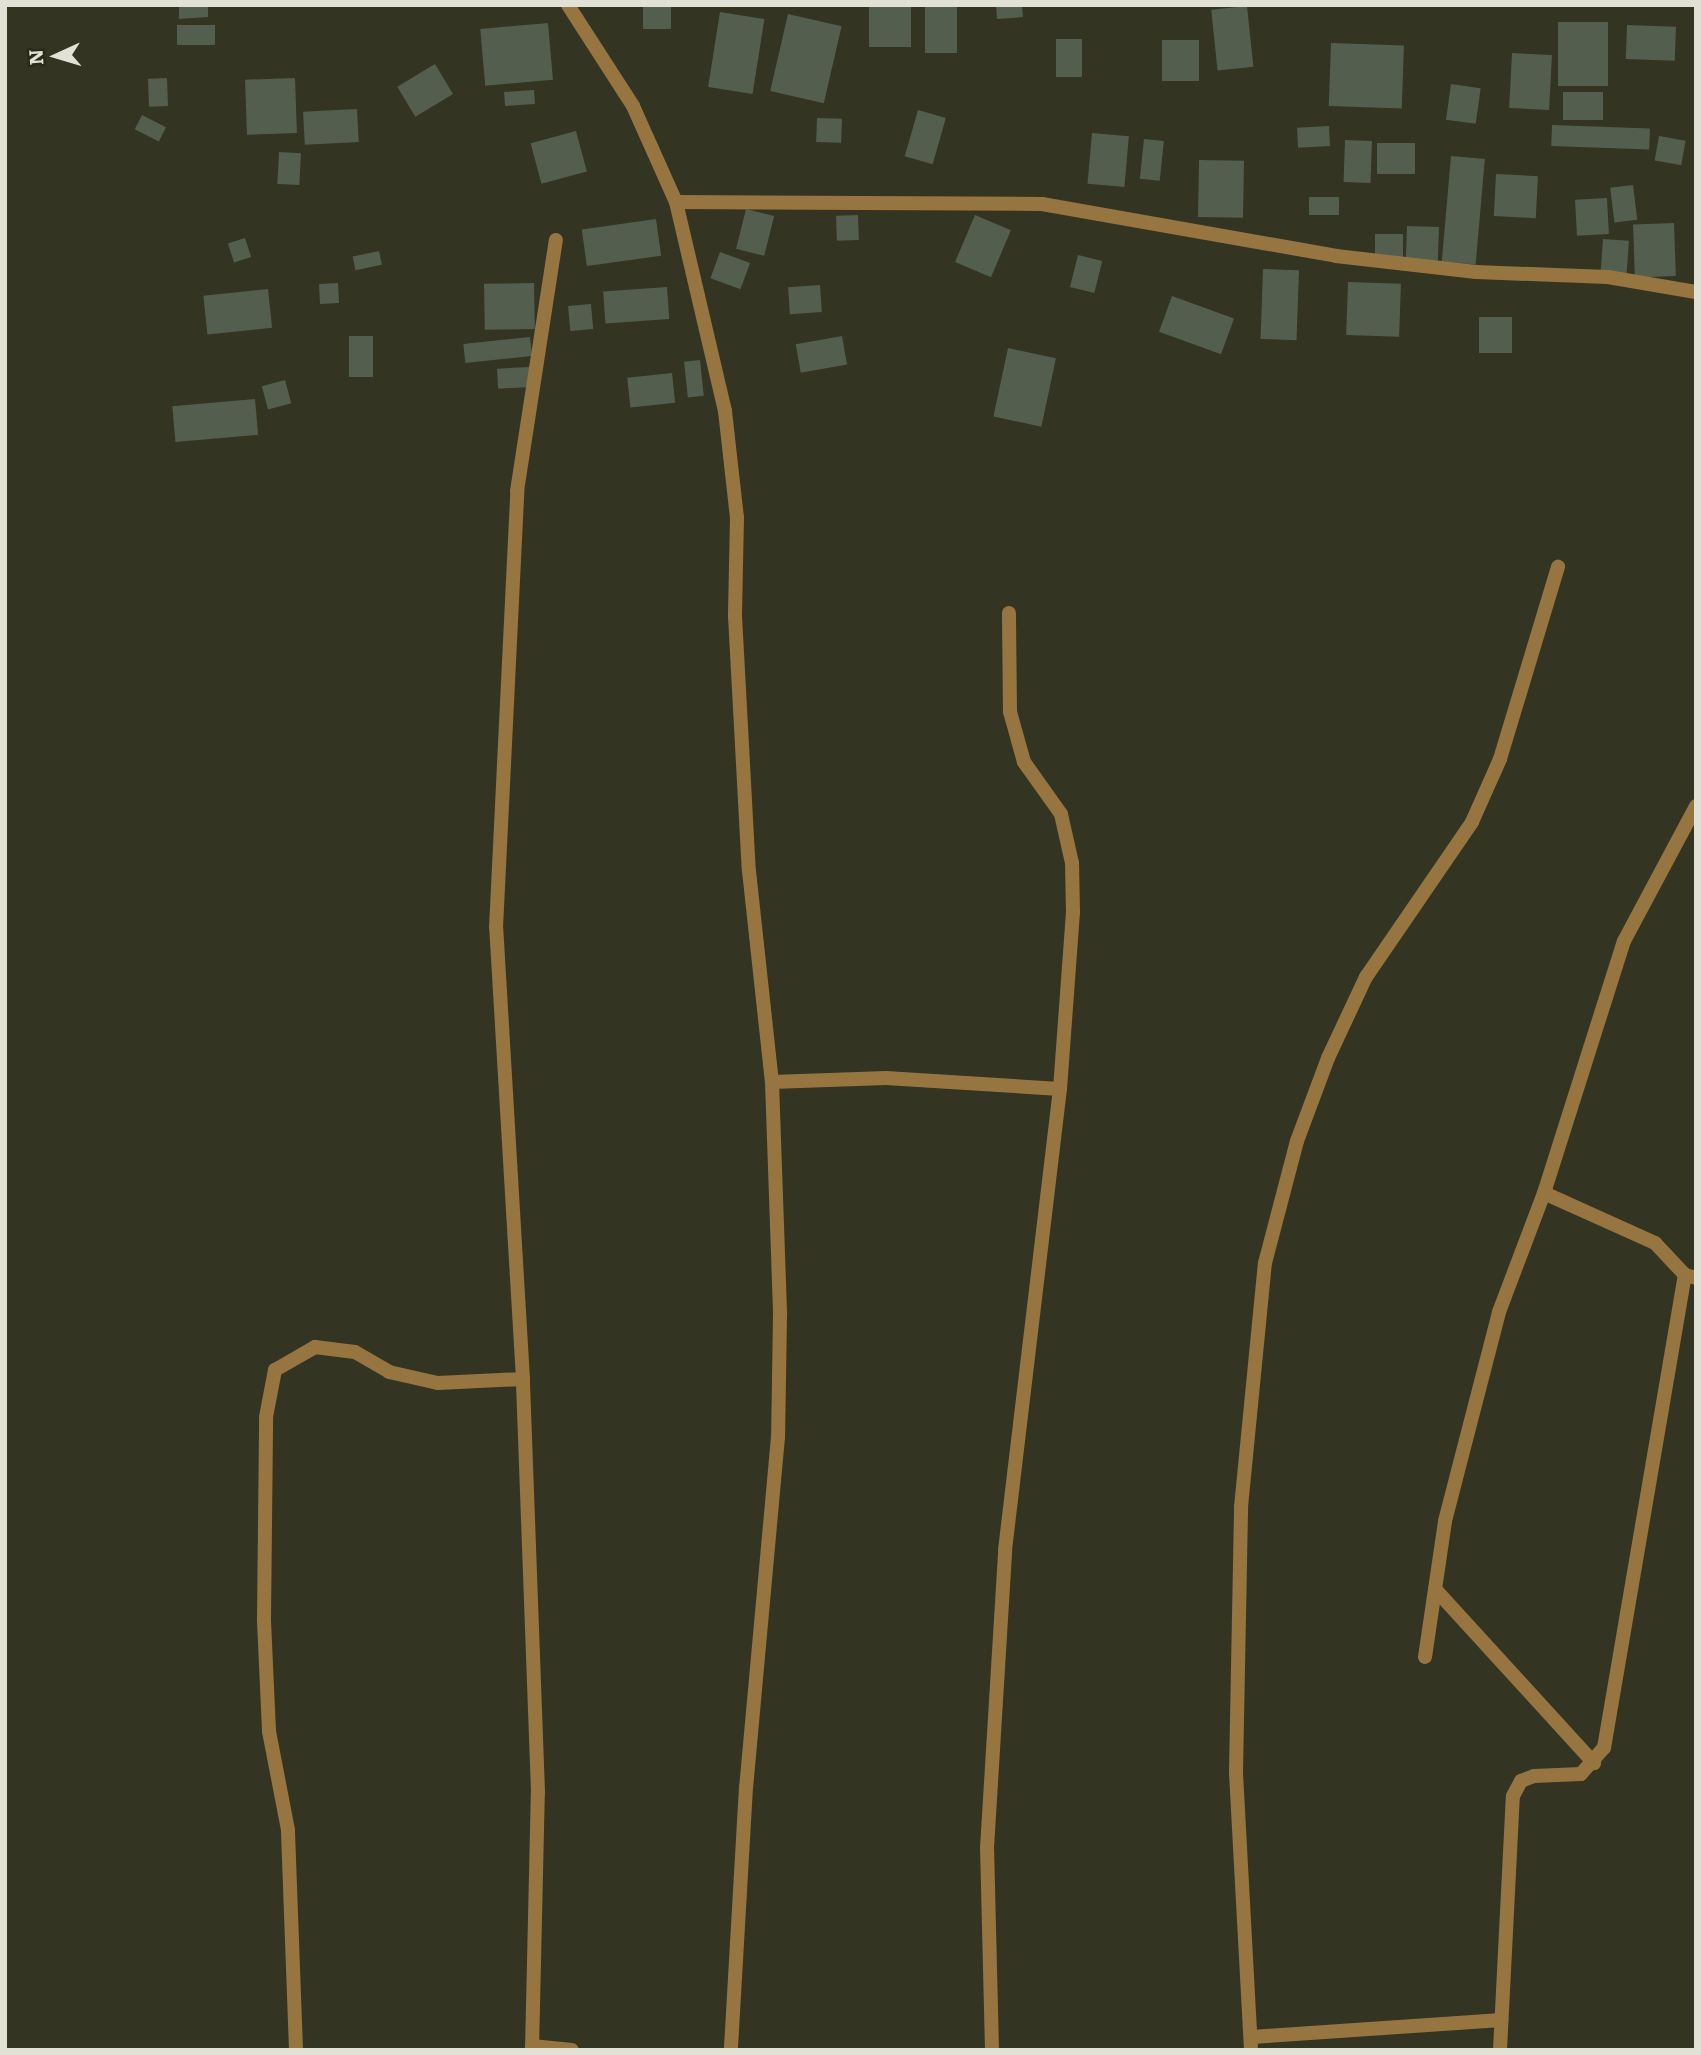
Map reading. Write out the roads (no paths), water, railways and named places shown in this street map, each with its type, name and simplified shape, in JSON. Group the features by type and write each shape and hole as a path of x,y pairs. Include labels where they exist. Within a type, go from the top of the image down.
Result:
{"street":[{"path":"568,5 633,106 676,202 725,411 737,518 735,617 749,871 772,1082 780,1315 778,1437 746,1787 731,2050"},
{"path":"676,202 1042,204 1336,256 1476,272 1608,277 1696,292"},
{"path":"556,240 517,491 496,928 523,1379 538,1791 532,2048 572,2050"},
{"path":"1501,2020 1251,2043 1236,1772 1241,1507 1265,1263 1297,1141 1339,1035 1366,977 1472,822 1500,759 1558,567"},
{"path":"992,2050 987,1848 1005,1550 1060,1089 1072,863 1061,814 1024,762 1010,712 1009,613"},
{"path":"1425,1657 1445,1521 1499,1312 1544,1193 1624,941 1696,806"},
{"path":"772,1082 886,1079 1060,1089"},
{"path":"1500,2050 1513,1796 1521,1781 1534,1776 1581,1774 1594,1763 1604,1748 1690,1276 1655,1243 1544,1193"},
{"path":"296,2050 288,1830 269,1731 264,1619 266,1417 275,1370 315,1347 355,1352 389,1372 438,1383 523,1379"},
{"path":"1435,1589 1594,1763"}]}
